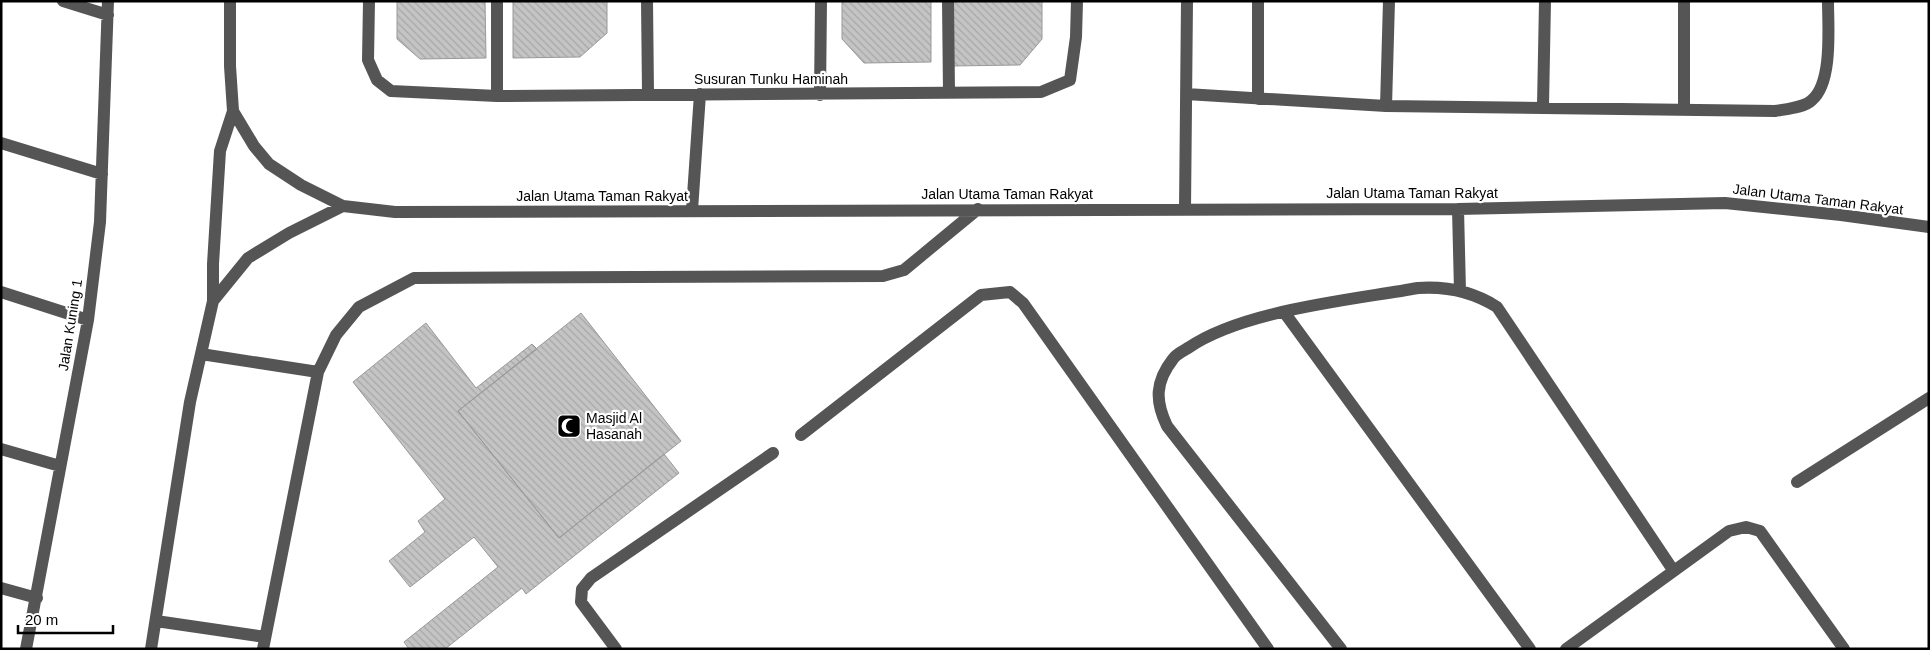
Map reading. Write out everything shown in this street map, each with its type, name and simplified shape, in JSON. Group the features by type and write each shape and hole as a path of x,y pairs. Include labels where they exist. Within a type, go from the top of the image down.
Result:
{"street":[{"path":"62,1 108,15"},
{"name":"Jalan Kuning 1","path":"26,649 88,320 100,222 108,1"},
{"name":"Jalan Utama Taman Rakyat","path":"230,1 230,66 233,111 254,146 269,164 301,185 343,206 395,212 1458,209 1725,203 1841,215 1929,228"},
{"name":"Susuran Tunku Haminah","path":"369,1 368,60 377,80 391,91 497,96 648,93 820,95 1041,92 1070,80 1076,37 1077,1"},
{"path":"497,1 497,96"},
{"path":"647,1 648,93"},
{"path":"820,95 821,1"},
{"path":"948,1 948,94"},
{"path":"1185,209 1187,1"},
{"path":"1258,1 1258,99"},
{"path":"1386,106 1389,1"},
{"path":"1543,106 1545,1"},
{"path":"1684,1 1684,110"},
{"path":"1186,94 1386,106 1543,106 1775,111 1793,108 1812,101 1823,84 1827,60 1828,1"},
{"path":"692,210 700,94"},
{"path":"151,649 190,402 213,301 213,264 220,151 233,111"},
{"path":"1,143 102,174"},
{"path":"213,301 248,258 343,206"},
{"path":"156,621 264,643 318,372 336,335 359,307 414,278 883,276 904,270 978,209"},
{"path":"1458,209 1460,291"},
{"path":"1341,649 1167,426 1158,406 1160,382 1174,358 1194,344 1222,329 1284,312 1418,288 1438,287 1482,298 1497,307 1673,570"},
{"path":"1,292 88,320"},
{"path":"801,435 981,294 1010,292 1023,303 1268,649"},
{"path":"1284,312 1530,649"},
{"path":"201,354 318,372"},
{"path":"1797,482 1929,398"},
{"path":"1,449 60,466"},
{"path":"616,649 581,602 582,589 590,578 774,453"},
{"path":"1566,649 1729,531 1746,526 1760,531 1844,649"},
{"path":"1,588 37,598"}],"building":[{"path":"397,1 485,1 486,58 420,59 397,39"},
{"path":"513,1 607,1 607,33 580,57 513,58"},
{"path":"842,1 931,1 931,62 864,63 842,39"},
{"path":"952,1 1042,1 1042,39 1020,65 952,66"},
{"name":"Masjid Al Hasanah","path":"581,313 681,441 559,538 458,411"},
{"path":"426,323 476,388 532,344 537,349 458,411 559,538 664,454 679,473 526,594 522,588 445,649 409,649 404,642 498,567 474,537 410,587 389,561 425,532 418,521 445,499 353,382"}],"place":[{"name":"Masjid Al Hasanah","path":"569,426"}]}
